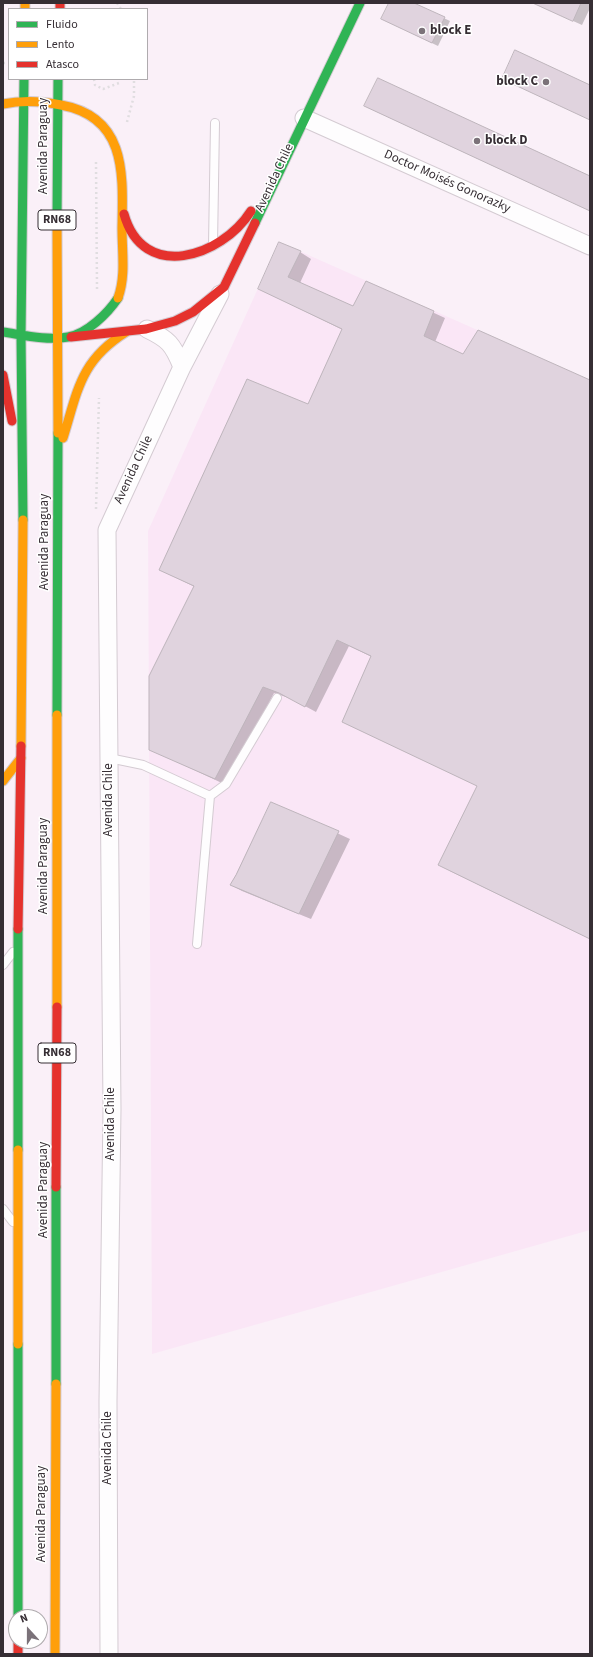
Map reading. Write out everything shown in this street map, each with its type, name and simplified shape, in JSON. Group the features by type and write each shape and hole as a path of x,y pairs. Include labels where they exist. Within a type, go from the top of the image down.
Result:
{"main road":[{"name":"Avenida Chile","path":"224,287 360,3"},
{"name":"Avenida Paraguay","path":"18,1609 18,945 22,758 23,474 21,335 24,80"},
{"name":"Avenida Paraguay","path":"55,1654 58,453 56,338 58,80"},
{"path":"3,104 24,101 58,103 83,108 98,118 109,131 116,143 120,162 122,210 122,283 119,297 103,316 72,337"},
{"path":"122,210 131,232 138,242 150,249 169,256 189,255 213,248 230,236 244,222 278,173"},
{"path":"3,332 56,338 147,329 188,315 202,306 224,287"},
{"path":"58,453 85,374 102,348 126,332"},
{"path":"3,375 23,474"},
{"path":"3,781 22,758"}],"street":[{"name":"Doctor Moisés Gonorazky","path":"304,118 590,246"},
{"name":"Avenida Chile","path":"109,1654 108,1401 112,1109 107,530 182,367 224,287"},
{"path":"147,329 164,337 172,345 182,367"}],"lane":[{"path":"213,248 215,123"},
{"path":"197,944 210,796 226,784 277,698"},
{"path":"108,758 143,765 210,796"},
{"path":"3,965 18,945"},
{"path":"3,1208 19,1230"}],"path":[{"path":"94,80 95,85 103,89 119,83 119,80"}],"shaded area":[{"path":"279,242 590,380 590,1230 152,1354 148,531"}],"building":[{"name":"block E","path":"389,3 414,3 445,17 432,43 381,19"},
{"path":"533,3 581,3 573,21"},
{"name":"block C","path":"515,50 590,85 590,120 502,79"},
{"name":"block D","path":"378,78 590,176 590,211 364,106"},
{"path":"279,242 301,251 288,277 353,306 366,281 434,311 424,336 463,354 478,330 590,380 590,939 438,865 477,786 342,722 371,656 337,640 305,707 279,693 263,687 215,779 149,750 149,676 194,586 159,570 247,379 308,404 342,329 258,289"},
{"path":"271,802 339,831 299,914 230,885"}],"traffic: fast":[{"path":"255,223 360,3"},
{"path":"23,520 21,335 24,80"},
{"path":"57,221 58,80"},
{"path":"3,332 52,338 75,335 90,327 103,316 118,298"},
{"path":"57,715 58,433"},
{"path":"18,929 18,1150"},
{"path":"56,1187 56,1384"},
{"path":"18,1344 18,1609"}],"traffic: slow":[{"path":"25,3 25,8"},
{"path":"3,104 32,102 61,105 83,112 99,122 110,135 117,151 121,169 122,188 123,273 118,298"},
{"path":"57,221 58,433"},
{"path":"63,438 77,391 90,366 99,354 126,332"},
{"path":"21,746 23,520"},
{"path":"57,715 57,1007"},
{"path":"3,781 21,758"},
{"path":"18,1150 18,1344"},
{"path":"55,1654 56,1384"}],"traffic: jam":[{"path":"60,3 60,8"},
{"path":"124,214 134,235 148,249 165,255 183,256 203,251 221,241 238,227 251,211"},
{"path":"71,337 146,329 175,321 193,312 224,287 255,223"},
{"path":"3,375 12,421"},
{"path":"18,929 21,746"},
{"path":"56,1187 57,1007"},
{"path":"18,1649 18,1654"}],"place":[{"name":"block E","path":"422,31"},
{"name":"block C","path":"546,82"},
{"name":"block D","path":"477,141"}]}
